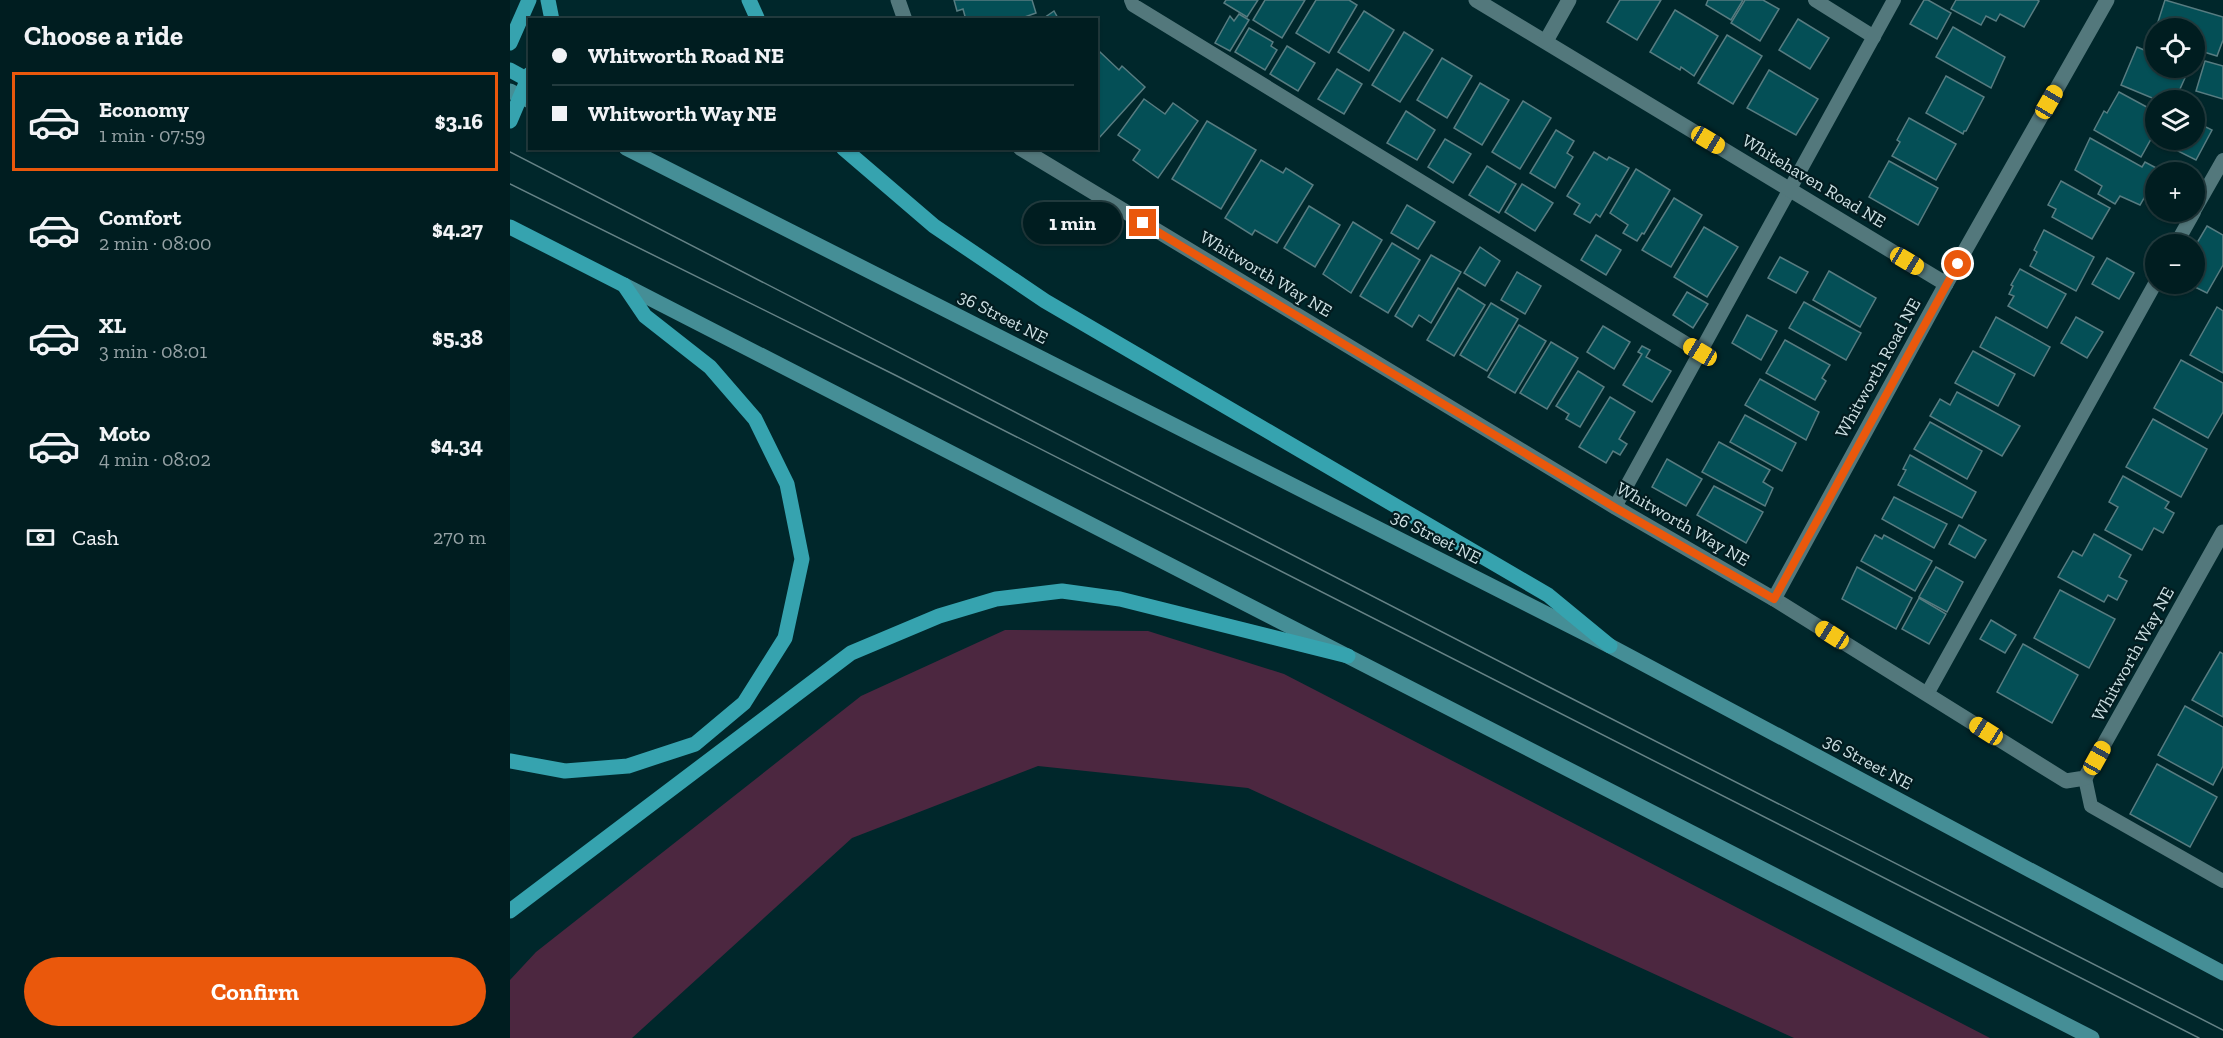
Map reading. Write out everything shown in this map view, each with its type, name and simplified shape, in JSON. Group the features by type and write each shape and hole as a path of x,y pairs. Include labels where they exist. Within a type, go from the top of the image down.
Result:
{"main road":[{"path":"510,43 529,0"},
{"path":"548,0 552,18"},
{"path":"749,0 757,18"},
{"path":"510,70 528,80"},
{"path":"510,121 528,79"},
{"path":"510,91 528,100"},
{"name":"36 Street NE","path":"630,150 1610,646 2223,973"},
{"path":"844,150 934,226 1045,301 1548,595 1610,646"},
{"path":"510,227 2092,1038"},
{"path":"510,761 565,771 628,766 695,744 744,703 785,638 801,559 787,484 755,419 710,367 645,316 624,285"},
{"path":"510,911 851,653 939,616 996,599 1062,591 1120,599 1348,656"}],"street":[{"path":"898,0 904,18"},
{"name":"Whitehaven Road NE","path":"1476,0 1546,40 1946,284"},
{"path":"1546,40 1569,0"},
{"name":"Whitworth Road NE","path":"1774,599 1946,284 2107,0"},
{"name":"Whitworth Way NE","path":"1023,150 1614,507 1774,599 2066,781 2085,778 2223,532"}],"lane":[{"path":"1131,0 1133,4 1700,352"},
{"path":"1815,0 1874,37"},
{"path":"1614,507 1894,0"},
{"path":"2205,192 2223,160"},
{"path":"1927,694 2149,294"},
{"path":"2085,778 2091,806 2223,882"}],"shaded area":[{"path":"1005,630 1148,631 1284,674 1990,1038 1794,1038 1248,788 1038,766 852,838 632,1038 510,1038 510,980 536,952 861,696"}],"building":[{"path":"954,0 1032,0 1036,13 1022,18 965,18 963,9 957,11"},
{"path":"1226,0 1258,0 1247,17 1224,3"},
{"path":"1265,0 1305,0 1282,38 1253,20"},
{"path":"1316,0 1349,0 1357,5 1329,53 1296,33"},
{"path":"1620,0 1661,0 1637,40 1607,22"},
{"path":"1708,0 1743,0 1731,20 1706,5"},
{"path":"1745,0 1763,0 1779,9 1760,41 1731,23"},
{"path":"1924,0 1951,13 1937,39 1910,24"},
{"path":"1956,0 2039,1 2024,27 2000,14 1996,21 1986,16 1981,25 1951,9"},
{"path":"2165,0 2223,17 2223,40 2217,56 2205,52 2205,18 2159,18"},
{"path":"1675,10 1718,36 1694,76 1650,52"},
{"path":"1054,11 1058,18 1044,18"},
{"path":"1364,11 1394,30 1369,71 1338,52"},
{"path":"1239,14 1249,20 1230,51 1215,43 1230,16 1234,21"},
{"path":"1798,19 1829,38 1810,69 1779,50"},
{"path":"1953,27 2005,57 1991,88 1936,57"},
{"path":"1249,28 1273,42 1271,46 1277,50 1265,70 1235,52"},
{"path":"1404,32 1433,50 1400,102 1372,85"},
{"path":"1727,35 1762,56 1733,104 1698,83"},
{"path":"1287,46 1315,63 1298,91 1270,74"},
{"path":"2137,47 2145,50 2145,78 2185,78 2180,90 2145,90 2145,95 2121,85"},
{"path":"1100,52 1119,70 1122,66 1145,87 1099,138 1098,137 1098,54"},
{"path":"1442,58 1472,76 1447,118 1417,100"},
{"path":"2205,61 2223,66 2223,99 2205,94 2205,90 2196,90 2200,78 2205,78"},
{"path":"1337,69 1362,84 1344,114 1318,99"},
{"path":"1769,70 1818,99 1796,135 1747,108"},
{"path":"1946,76 1984,97 1963,134 1926,113"},
{"path":"1480,83 1509,100 1482,145 1454,128"},
{"path":"2119,92 2145,106 2145,150 2141,157 2094,130 2104,111 2107,113"},
{"path":"1144,99 1165,114 1173,103 1198,121 1158,178 1133,160 1140,150 1118,135"},
{"path":"1523,101 1551,118 1520,169 1492,152"},
{"path":"1406,111 1435,130 1417,160 1387,143"},
{"path":"1909,118 1956,144 1936,180 1892,156 1900,142 1897,140"},
{"path":"1207,121 1256,150 1221,209 1172,179"},
{"path":"2205,126 2212,130 2205,143"},
{"path":"1556,130 1574,141 1567,153 1573,157 1555,188 1530,173"},
{"path":"2090,138 2142,167 2145,162 2145,196 2140,205 2120,196 2115,204 2098,194 2102,186 2075,170"},
{"path":"1445,139 1471,154 1453,183 1428,167"},
{"path":"2176,150 2201,150 2196,160"},
{"path":"1594,152 1607,160 1609,157 1629,168 1600,217 1596,214 1590,223 1574,214 1580,204 1567,196"},
{"path":"1261,160 1283,173 1286,168 1313,185 1277,243 1255,230 1252,235 1225,218"},
{"path":"1889,161 1938,188 1918,225 1869,197"},
{"path":"1487,166 1516,184 1499,213 1469,195"},
{"path":"1636,169 1670,190 1644,234 1642,233 1637,241 1623,233 1628,225 1610,213"},
{"path":"2061,181 2110,208 2092,239 2052,217 2056,209 2048,205"},
{"path":"1522,184 1553,203 1535,231 1505,212"},
{"path":"1674,198 1702,215 1671,267 1642,250"},
{"path":"1407,205 1435,222 1418,249 1391,233"},
{"path":"1309,206 1340,225 1315,267 1284,248"},
{"path":"1353,222 1382,240 1351,293 1323,274"},
{"path":"2207,226 2223,235 2223,265 2207,293 2205,292 2205,234 2202,234"},
{"path":"1704,227 1738,247 1707,297 1674,277"},
{"path":"2044,230 2094,257 2076,291 2030,266 2037,252 2034,250"},
{"path":"1596,235 1621,250 1606,275 1581,260"},
{"path":"1392,243 1420,260 1388,313 1360,296"},
{"path":"1480,247 1500,261 1485,286 1464,273"},
{"path":"1431,255 1461,272 1431,323 1419,315 1412,327 1395,316"},
{"path":"1780,257 1808,272 1796,293 1768,278"},
{"path":"2107,258 2134,273 2119,299 2092,284"},
{"path":"2020,269 2066,294 2047,328 2008,306 2014,296 2009,294 2013,286 2011,285"},
{"path":"1829,271 1876,298 1860,327 1813,300"},
{"path":"1517,272 1541,286 1525,314 1501,300"},
{"path":"1458,288 1485,305 1454,356 1427,340"},
{"path":"1687,292 1708,304 1693,328 1673,315"},
{"path":"1804,302 1861,333 1846,360 1789,328"},
{"path":"1491,303 1518,319 1487,371 1460,355"},
{"path":"2217,307 2223,311 2223,373 2190,355"},
{"path":"1747,315 1777,331 1761,360 1732,343"},
{"path":"1996,317 2050,347 2034,376 1980,347"},
{"path":"2076,317 2103,332 2087,358 2061,343"},
{"path":"1519,325 1546,341 1515,393 1488,377"},
{"path":"1603,326 1630,342 1614,369 1587,352"},
{"path":"1785,340 1830,365 1822,378 1826,381 1815,400 1766,373"},
{"path":"1551,342 1578,358 1547,409 1520,393"},
{"path":"1642,346 1650,350 1646,357 1671,371 1652,402 1623,385 1642,354 1638,352"},
{"path":"1973,351 2015,374 1998,406 1955,383"},
{"path":"2181,360 2223,383 2223,412 2208,438 2154,408"},
{"path":"1578,371 1604,387 1580,427 1566,419 1569,414 1556,406"},
{"path":"1760,379 1819,412 1806,440 1745,405"},
{"path":"1957,392 2020,426 2002,456 1930,416 1940,399 1950,405"},
{"path":"1610,397 1635,412 1619,439 1627,444 1620,455 1613,451 1606,463 1579,447"},
{"path":"1745,415 1796,443 1782,471 1730,442"},
{"path":"2153,419 2207,449 2181,497 2126,467"},
{"path":"1930,422 1982,451 1967,479 1914,449"},
{"path":"1719,442 1770,470 1763,482 1773,488 1765,506 1702,472"},
{"path":"1910,455 1976,492 1962,518 1898,485 1906,470 1903,469"},
{"path":"1667,459 1702,479 1686,506 1652,487"},
{"path":"2123,476 2169,502 2165,508 2174,513 2163,533 2154,528 2142,550 2105,530 2118,507 2109,502"},
{"path":"1714,486 1763,512 1746,543 1697,515"},
{"path":"1894,497 1947,524 1934,548 1882,519"},
{"path":"1959,525 1986,540 1975,558 1949,544"},
{"path":"2094,534 2131,555 2119,577 2127,581 2117,600 2108,595 2104,602 2058,577 2073,551 2082,556"},
{"path":"1875,535 1882,539 1884,535 1932,561 1915,591 1861,561"},
{"path":"1857,567 1912,598 1896,629 1842,599"},
{"path":"1936,567 1963,582 1947,612 1919,597"},
{"path":"2060,590 2115,619 2089,668 2034,638"},
{"path":"1919,598 1946,614 1929,644 1902,629"},
{"path":"1991,620 2016,635 2005,653 1980,639"},
{"path":"2023,644 2078,675 2052,723 1997,692"},
{"path":"2220,652 2223,654 2223,717 2192,700"},
{"path":"2185,706 2223,727 2223,766 2213,785 2158,755"},
{"path":"2157,764 2217,797 2190,847 2130,814"}],"tram line":[{"path":"510,152 1551,688 2223,1030"},
{"path":"510,184 895,375 2199,1038"}],"route":[{"path":"1143,223 1614,507 1774,599 1958,264"}]}
